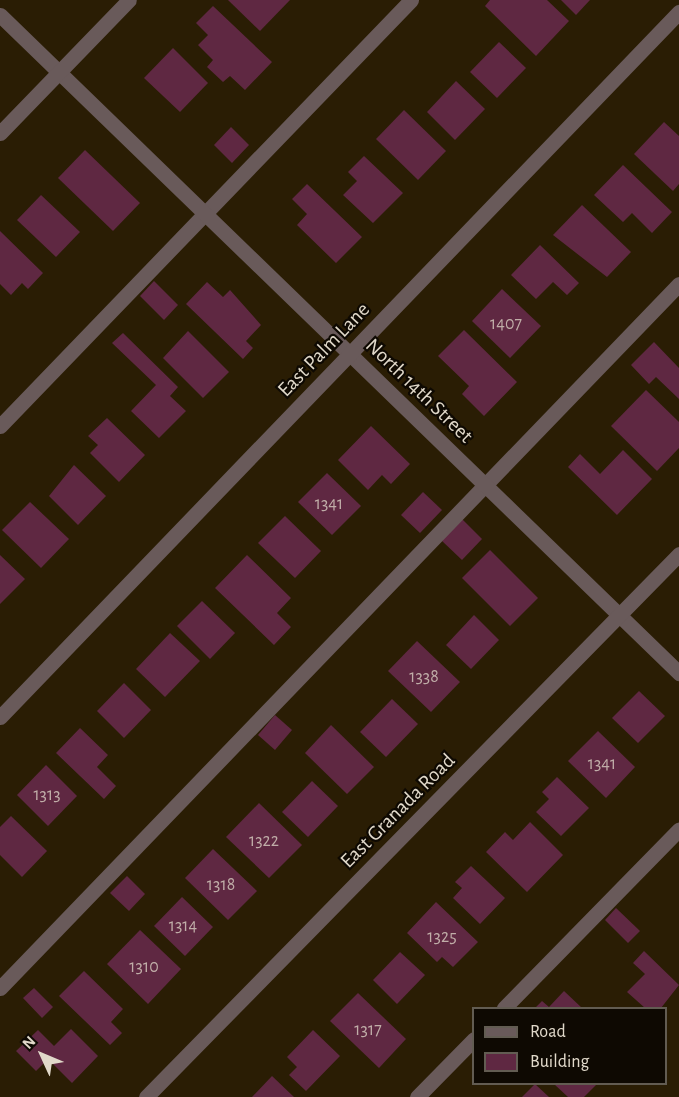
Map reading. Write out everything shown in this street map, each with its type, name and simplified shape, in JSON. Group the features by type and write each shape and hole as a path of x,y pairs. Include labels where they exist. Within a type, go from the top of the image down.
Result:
{"street":[{"path":"0,133 129,0"},
{"path":"0,426 411,0"},
{"name":"East Palm Lane","path":"0,717 679,12"},
{"name":"North 14th Street","path":"0,15 679,673"},
{"path":"0,988 679,284"},
{"name":"East Granada Road","path":"146,1097 679,554"},
{"path":"505,1007 679,829"},
{"path":"417,1097 472,1042"}],"building":[{"path":"228,0 290,0 260,31"},
{"path":"490,0 547,0 569,21 536,56 485,6"},
{"path":"561,0 590,0 576,15"},
{"path":"213,6 272,62 245,90 230,76 223,82 207,67 213,60 198,45 208,35 196,23"},
{"path":"499,42 526,68 497,98 470,72"},
{"path":"173,48 208,83 180,112 144,78"},
{"path":"456,81 485,109 455,140 427,112"},
{"path":"404,110 446,151 418,180 376,139"},
{"path":"664,122 679,136 679,184 673,191 634,154"},
{"path":"231,127 249,145 232,163 214,145"},
{"path":"85,150 140,203 113,231 58,178"},
{"path":"364,156 403,193 373,223 343,195 357,181 348,172"},
{"path":"623,165 672,212 652,233 632,213 623,222 594,195"},
{"path":"307,184 362,237 336,263 297,225 307,214 292,199"},
{"path":"41,195 80,232 56,257 17,220"},
{"path":"582,205 631,252 607,277 553,235"},
{"path":"0,231 43,273 28,289 22,283 11,295 0,284"},
{"path":"540,245 579,283 567,295 553,282 536,299 511,275"},
{"path":"154,281 178,305 164,320 140,296"},
{"path":"207,282 223,297 230,290 261,325 246,341 253,348 243,359 186,304"},
{"path":"502,289 541,326 510,358 472,321"},
{"path":"464,330 517,382 484,416 462,394 469,386 438,356"},
{"path":"188,331 229,372 203,398 163,358"},
{"path":"123,333 178,387 170,396 186,411 159,438 131,411 156,385 112,343"},
{"path":"654,342 679,368 679,399 656,377 649,384 631,365"},
{"path":"646,390 679,422 679,448 657,471 611,426"},
{"path":"107,418 145,455 119,482 90,453 98,445 88,436"},
{"path":"371,426 410,464 391,484 382,475 368,490 338,460"},
{"path":"623,450 652,479 617,515 568,467 580,454 600,474"},
{"path":"74,465 106,496 78,525 49,496"},
{"path":"327,473 361,506 332,535 298,502"},
{"path":"423,492 442,510 420,533 401,515"},
{"path":"30,502 69,539 41,568 2,530"},
{"path":"285,516 321,551 295,578 258,543"},
{"path":"462,519 482,539 462,560 441,540"},
{"path":"490,550 538,598 510,626 462,578"},
{"path":"0,555 25,579 0,604"},
{"path":"247,555 291,598 277,613 291,627 274,645 215,588"},
{"path":"202,601 235,633 210,659 177,626"},
{"path":"474,615 499,640 471,669 446,645"},
{"path":"170,633 200,661 165,697 136,669"},
{"path":"417,641 460,682 431,712 388,671"},
{"path":"124,683 151,710 124,738 97,711"},
{"path":"639,691 665,716 638,743 612,718"},
{"path":"392,699 418,724 386,757 360,732"},
{"path":"275,715 292,730 275,750 258,735"},
{"path":"331,725 374,767 347,794 305,753"},
{"path":"80,728 108,755 97,767 116,786 104,799 56,753"},
{"path":"598,731 635,767 606,798 568,761"},
{"path":"46,765 77,796 48,826 17,795"},
{"path":"557,777 589,808 561,836 536,812 549,799 542,792"},
{"path":"312,781 338,806 308,837 282,812"},
{"path":"259,803 302,845 269,878 226,837"},
{"path":"11,816 47,851 22,877 0,855 0,827"},
{"path":"530,822 563,855 527,892 486,852 505,832 513,840"},
{"path":"213,849 257,891 228,920 185,878"},
{"path":"471,866 505,898 480,924 453,898 462,888 455,882"},
{"path":"127,876 145,894 129,911 110,893"},
{"path":"182,897 213,927 185,956 154,926"},
{"path":"436,902 478,942 453,967 442,957 437,962 407,933"},
{"path":"616,908 640,931 628,943 605,920"},
{"path":"140,930 181,969 148,1004 107,964"},
{"path":"644,951 679,985 662,1007 644,1007 627,992 645,974 633,963"},
{"path":"400,952 425,975 397,1004 373,980"},
{"path":"84,971 123,1009 111,1022 122,1033 110,1045 59,996"},
{"path":"34,988 53,1007 42,1018 23,998"},
{"path":"564,991 581,1007 549,1007"},
{"path":"358,993 406,1039 379,1068 330,1021"},
{"path":"542,1001 549,1007 536,1007"},
{"path":"71,1029 98,1056 72,1083 48,1059 36,1071 16,1051 38,1030 54,1046"},
{"path":"313,1030 340,1056 306,1091 289,1075 297,1067 287,1057"},
{"path":"272,1076 294,1097 252,1097"},
{"path":"536,1085 549,1097 522,1097"},
{"path":"555,1085 596,1085 584,1097 568,1097"}]}
